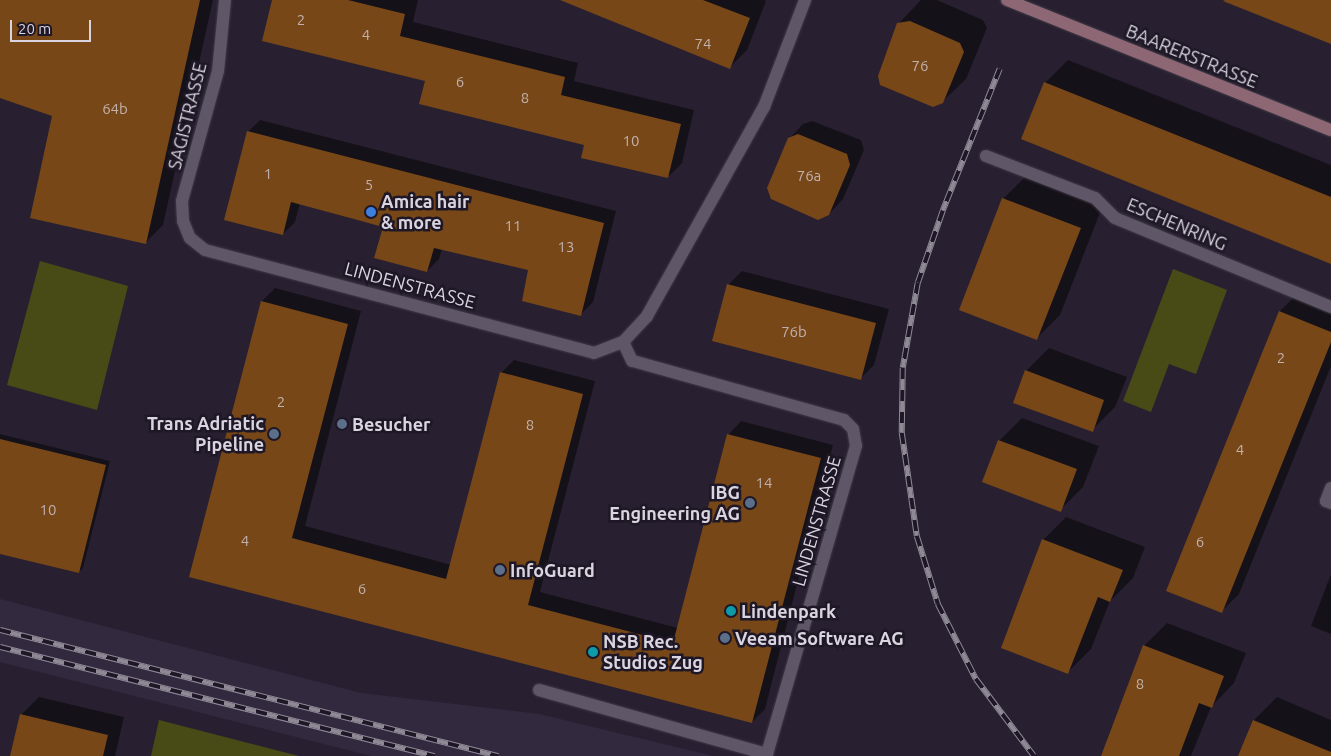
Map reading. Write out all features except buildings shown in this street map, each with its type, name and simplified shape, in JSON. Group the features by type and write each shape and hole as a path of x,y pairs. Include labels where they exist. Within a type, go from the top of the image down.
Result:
{"main road":[{"name":"BAARERSTRASSE","path":"1007,0 1331,130"}],"street":[{"name":"SAGISTRASSE","path":"190,238 183,221 182,201 218,71 225,0"},
{"name":"LINDENSTRASSE","path":"190,238 206,250 594,353 623,342 647,316 759,116 805,0"},
{"name":"ESCHENRING","path":"986,156 1095,198 1115,218 1331,307"},
{"name":"LINDENSTRASSE","path":"539,690 767,754 856,446 853,429 844,420 632,361 623,342"},
{"path":"1331,488 1326,501 1331,503"}],"shaded area":[{"path":"0,599 361,693 539,714 713,756 371,756 0,662"}],"green space":[{"path":"40,261 128,286 97,410 7,385"},
{"path":"1173,269 1227,290 1196,374 1169,364 1151,412 1123,401"},
{"path":"159,720 299,756 151,756"}],"railway":[{"path":"1000,69 943,211 918,283 903,368 902,433 917,536 938,604 976,679 1034,756"},
{"path":"0,630 498,756"},
{"path":"0,647 435,756"}],"place":[{"name":"Amica hair & more","path":"371,212"},
{"name":"Besucher","path":"342,424"},
{"name":"Trans Adriatic Pipeline","path":"274,434"},
{"name":"IBG Engineering AG","path":"750,503"},
{"name":"InfoGuard","path":"500,570"},
{"name":"Lindenpark","path":"731,611"},
{"name":"Veeam Software AG","path":"725,638"},
{"name":"NSB Rec. Studios Zug","path":"593,652"}]}
